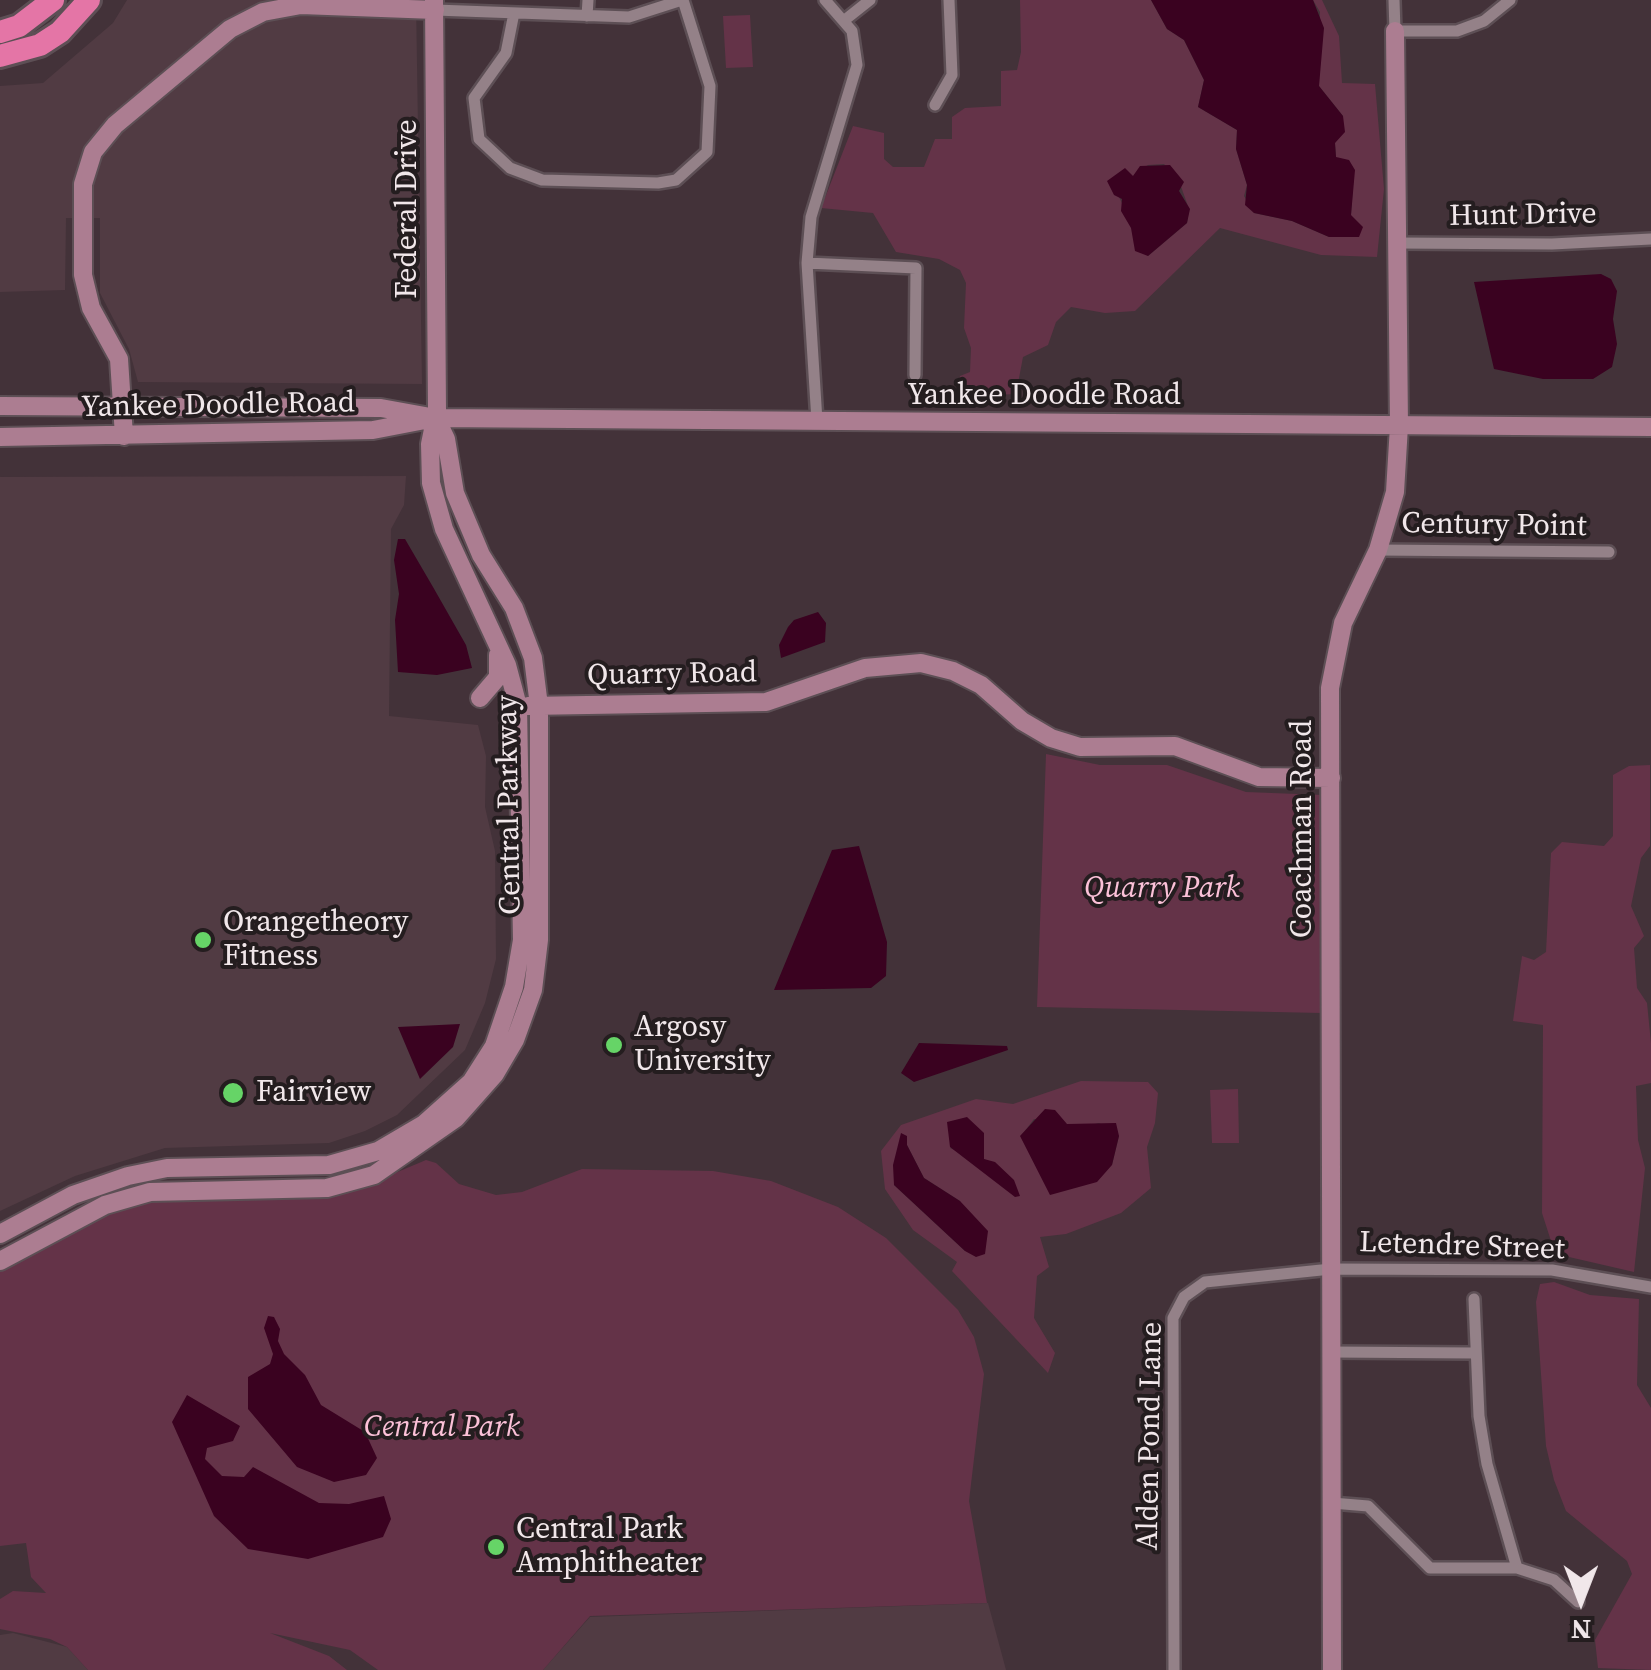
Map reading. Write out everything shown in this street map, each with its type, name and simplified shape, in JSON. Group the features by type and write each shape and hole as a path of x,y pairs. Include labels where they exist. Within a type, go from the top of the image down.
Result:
{"highway":[{"path":"0,32 31,19 53,0"},
{"path":"0,56 40,44 60,32 89,0"}],"street":[{"path":"587,16 588,0"},
{"path":"124,436 119,359 91,308 83,275 83,184 93,152 114,125 222,36 263,12 301,6 434,5 514,13 628,17 683,0 710,86 707,152 676,180 658,184 542,180 510,168 479,139 474,98 506,54 514,13"},
{"path":"817,422 807,263 818,189 857,65 846,19 825,0"},
{"path":"846,19 870,0"},
{"name":"Coachman Road","path":"1332,1670 1330,688 1343,623 1378,550 1395,492 1399,426 1394,0"},
{"path":"1395,31 1457,30 1484,20 1510,0"},
{"path":"935,105 952,75 950,2"},
{"name":"Federal Drive","path":"434,5 436,418"},
{"name":"Hunt Drive","path":"1397,243 1552,244 1651,239"},
{"path":"807,263 916,268 915,375"},
{"name":"Yankee Doodle Road","path":"0,406 380,408 436,418 1651,427"},
{"name":"Yankee Doodle Road","path":"0,437 373,430 436,418"},
{"name":"Central Parkway","path":"0,1234 73,1196 148,1172 329,1165 378,1150 424,1124 471,1082 494,1046 514,988 522,940 518,706 498,645 444,529 431,484 430,444 436,418"},
{"name":"Central Parkway","path":"0,1261 105,1205 150,1192 327,1188 374,1176 456,1118 495,1074 515,1040 534,990 539,940 538,706 532,658 514,608 481,555 454,493 446,439 436,418"},
{"name":"Century Point","path":"1378,550 1609,552"},
{"path":"480,698 498,677 498,645"},
{"name":"Quarry Road","path":"518,706 766,702 865,668 921,662 954,671 981,685 1022,721 1051,738 1080,747 1175,746 1259,778 1331,778"},
{"name":"Letendre Street","path":"1331,1269 1552,1270 1651,1287"},
{"name":"Alden Pond Lane","path":"1174,1670 1173,1318 1184,1296 1205,1282 1331,1269"},
{"path":"1474,1299 1473,1353 1487,1464 1517,1568"},
{"path":"1331,1352 1473,1353"},
{"path":"1332,1504 1368,1506 1430,1568 1517,1568 1554,1580 1578,1602"}],"shaded area":[{"path":"127,0 416,0 422,384 138,382 129,349 100,293 100,218 66,218 65,290 0,292 0,86 43,83 113,23"},
{"path":"1151,0 1313,0 1324,28 1319,86 1343,116 1345,132 1335,143 1336,157 1349,160 1355,170 1351,215 1363,227 1359,237 1329,237 1292,221 1254,213 1245,205 1247,185 1236,149 1237,130 1198,107 1204,80 1184,40 1167,29"},
{"path":"1170,165 1184,182 1179,191 1190,209 1187,223 1148,256 1135,251 1131,228 1121,211 1122,199 1114,195 1107,181 1125,168 1133,176 1140,166"},
{"path":"1601,274 1611,279 1617,291 1613,319 1617,344 1612,367 1593,379 1543,379 1494,369 1474,282"},
{"path":"406,476 404,505 391,529 389,716 478,725 486,756 485,807 495,851 496,959 485,1003 465,1050 397,1115 365,1131 329,1143 165,1148 75,1176 0,1211 0,477"},
{"path":"398,539 405,539 433,587 466,645 472,668 437,675 398,672 395,620 399,594 394,560"},
{"path":"818,612 826,623 825,642 781,658 779,645 788,627 794,620"},
{"path":"859,846 887,942 886,976 871,988 774,990 832,850"},
{"path":"460,1024 453,1047 420,1079 398,1027"},
{"path":"919,1043 1007,1046 1008,1050 914,1082 901,1073"},
{"path":"1045,1109 1055,1110 1067,1124 1116,1123 1119,1136 1112,1165 1097,1182 1050,1195 1020,1136"},
{"path":"967,1117 984,1133 984,1159 995,1162 1014,1180 1020,1196 1015,1197 950,1147 947,1122"},
{"path":"901,1133 907,1136 907,1145 924,1178 960,1201 988,1231 985,1254 976,1257 965,1251 894,1185 893,1165"},
{"path":"268,1316 274,1317 280,1329 278,1341 284,1354 305,1375 321,1405 365,1432 377,1458 366,1475 334,1482 297,1467 248,1409 248,1377 270,1364 273,1354 264,1328"},
{"path":"187,1395 240,1426 233,1441 207,1448 205,1459 222,1476 244,1477 253,1467 319,1503 349,1504 384,1496 391,1519 383,1537 308,1559 248,1549 214,1516 172,1422"},
{"path":"988,1603 1006,1670 543,1670 590,1617"},
{"path":"13,1633 67,1647 88,1670 0,1670 0,1635"}],"green space":[{"path":"1020,0 1151,0 1167,29 1184,40 1204,80 1198,107 1237,130 1236,149 1247,185 1244,196 1254,213 1292,221 1329,237 1351,215 1354,170 1336,158 1335,143 1343,116 1319,86 1320,12 1313,0 1322,0 1339,36 1342,83 1375,84 1384,189 1377,257 1321,255 1220,228 1135,311 1105,313 1071,307 1056,322 1048,345 1023,357 1016,394 975,396 956,391 960,376 970,372 971,348 964,328 966,283 960,270 939,259 896,252 873,213 821,208 853,126 884,133 884,159 893,167 924,167 935,139 952,139 952,117 965,108 1001,106 1001,71 1017,70 1021,52","holes":["1164,164 1178,178 1189,209 1187,223 1148,256 1119,197 1135,174 1148,165"]},
{"path":"750,15 753,67 726,68 723,16"},
{"name":"Quarry Park","path":"1046,754 1100,765 1167,765 1246,792 1323,795 1322,1013 1037,1007"},
{"path":"1650,765 1650,846 1641,858 1631,906 1644,936 1634,948 1637,988 1647,1003 1651,1043 1651,1083 1636,1086 1638,1140 1645,1168 1634,1272 1569,1257 1551,1241 1542,1213 1543,1025 1513,1021 1522,956 1534,960 1546,952 1551,853 1562,842 1604,846 1613,836 1613,775 1629,766"},
{"path":"1081,1081 1148,1082 1158,1093 1155,1123 1147,1147 1151,1188 1121,1213 1066,1234 1040,1237 1049,1267 1037,1276 1034,1318 1055,1353 1048,1373 952,1271 957,1262 913,1230 885,1189 881,1151 901,1125 976,1099 1013,1104","holes":["1034,1119 1085,1127 1099,1123 1119,1136 1112,1165 1038,1162 1021,1136","984,1133 984,1159 996,1167 950,1148","907,1136 907,1145 924,1178 960,1201 965,1251 894,1185"]},
{"path":"1238,1089 1239,1143 1212,1143 1210,1090"},
{"name":"Central Park","path":"426,1160 436,1163 459,1184 496,1195 522,1192 582,1169 713,1171 771,1181 838,1207 886,1238 958,1310 974,1337 984,1374 969,1501 987,1603 590,1616 543,1670 378,1670 350,1650 270,1633 329,1656 347,1670 88,1670 67,1647 50,1639 0,1629 0,1599 13,1591 46,1593 31,1577 26,1543 0,1546 0,1269 125,1205 170,1196 310,1197 357,1189"},
{"path":"1554,1282 1590,1295 1639,1299 1637,1385 1651,1408 1651,1670 1598,1668 1595,1640 1632,1574 1627,1561 1566,1511 1554,1480 1546,1446 1536,1302 1540,1284"}],"place":[{"name":"Orangetheory Fitness","path":"203,940"},
{"name":"Argosy University","path":"614,1045"},
{"name":"Fairview","path":"233,1093"},
{"name":"Central Park Amphitheater","path":"496,1547"}]}
